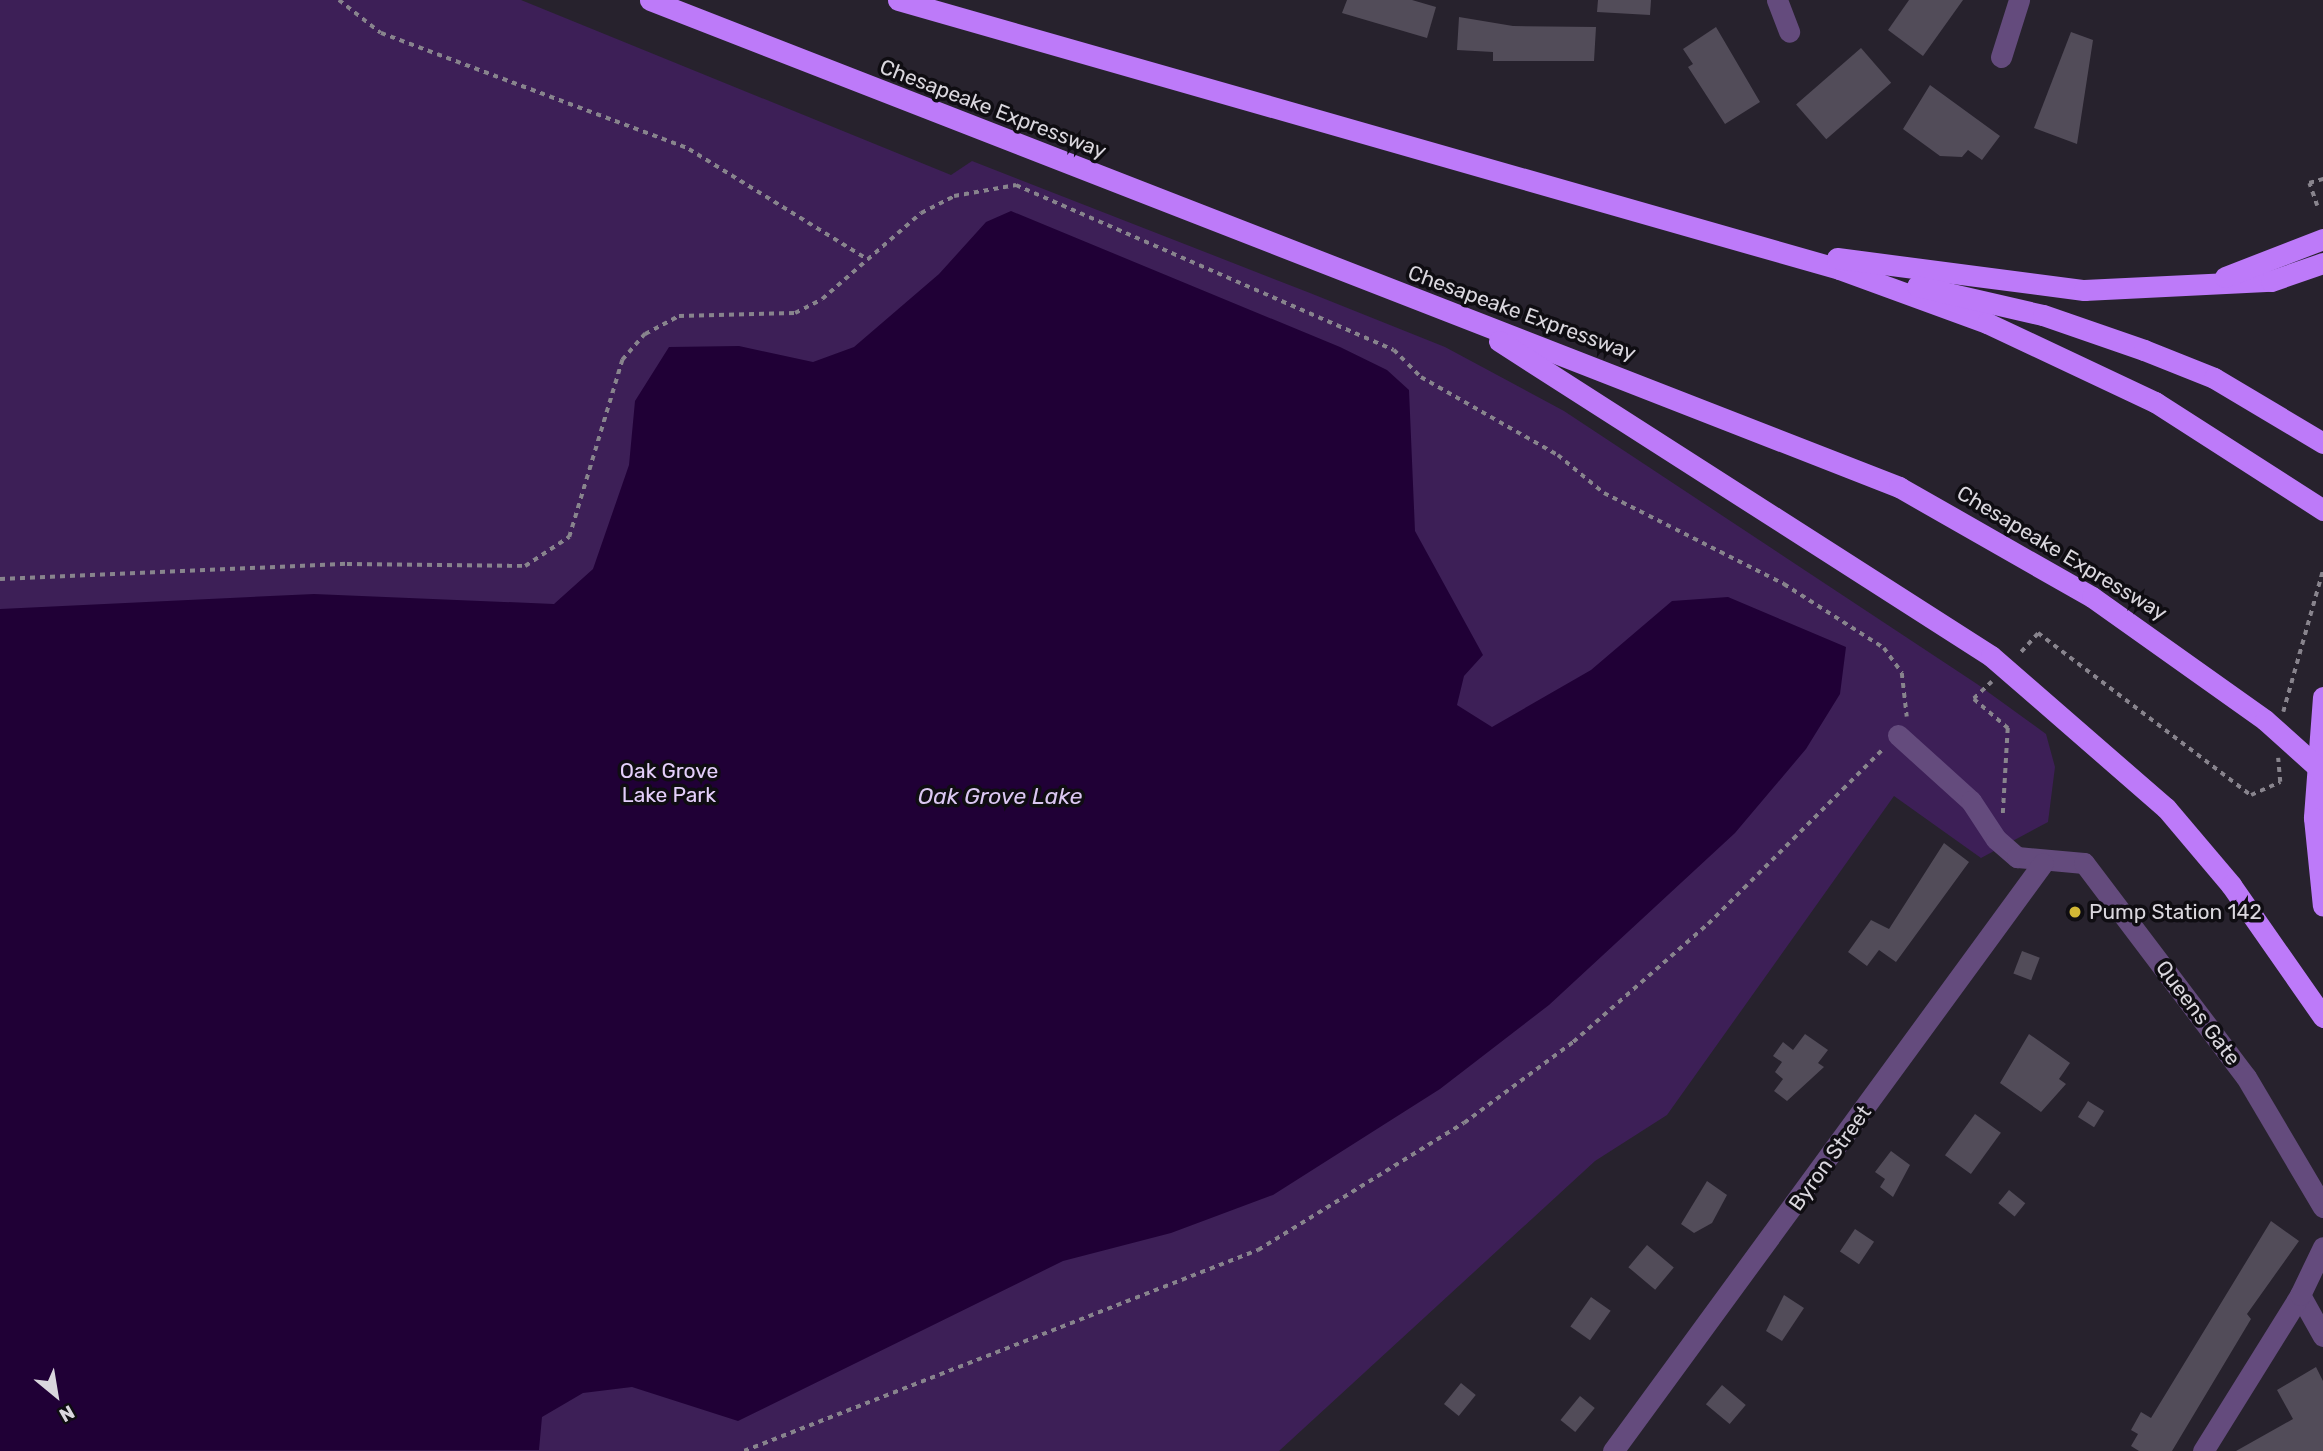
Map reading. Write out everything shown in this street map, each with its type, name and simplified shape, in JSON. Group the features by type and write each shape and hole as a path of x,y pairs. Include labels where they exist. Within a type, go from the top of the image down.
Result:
{"highway":[{"name":"Chesapeake Expressway","path":"650,0 1899,487 2079,588 2265,720 2323,772"},
{"path":"898,0 1067,54 1747,241 1839,269 1987,323 2155,402 2323,510"},
{"path":"2213,282 2323,239"},
{"path":"1747,241 1869,264 2084,290 2271,281 2323,263"},
{"path":"1839,269 2043,315 2144,350 2214,379 2323,443"},
{"path":"1458,317 1991,656 2165,808 2239,895 2323,1017"},
{"path":"2323,697 2314,818 2323,906"}],"street":[{"path":"1777,0 1789,32"},
{"path":"2001,57 2019,0"},
{"path":"1898,735 1971,801 1996,839 2017,857 2043,863"},
{"name":"Queens Gate","path":"2043,863 2084,863 2246,1077 2323,1207"},
{"name":"Byron Street","path":"1613,1451 2043,863"},
{"path":"2203,1451 2301,1295 2323,1247"},
{"path":"2301,1295 2323,1336"}],"path":[{"path":"339,0 381,33 689,149 867,259"},
{"path":"2317,206 2309,183 2323,179"},
{"path":"0,579 347,564 525,566 569,537 622,360 645,334 679,317 795,313 822,299 921,213 954,196 1016,185 1359,332 1469,408 1558,455 1604,493 1784,584 1884,649 1902,673 1907,719 1898,735 1708,924 1573,1042 1464,1123 1258,1250 744,1451"},
{"path":"1992,682 1974,699 2008,728 2003,826"}],"green space":[{"name":"Oak Grove Lake","path":"0,0 521,0 951,175 972,161 1445,347 1564,411 1977,684 2046,734 2055,767 2048,822 1981,858 1894,796 1667,1115 1595,1161 1279,1451 0,1451"}],"water":[{"name":"Oak Grove Lake","path":"1011,211 1340,347 1387,370 1409,390 1415,531 1483,655 1464,676 1457,705 1492,727 1591,670 1672,601 1728,597 1846,647 1840,694 1806,749 1735,833 1549,1005 1440,1089 1273,1195 1171,1233 1063,1261 738,1421 632,1387 583,1393 542,1417 539,1450 0,1451 0,609 314,594 554,604 593,569 629,465 635,401 669,347 739,346 813,362 854,347 939,274 986,222"}],"building":[{"path":"1347,0 1412,0 1436,7 1427,38 1342,13"},
{"path":"1598,0 1651,0 1650,15 1597,12"},
{"path":"1909,0 1963,0 1923,56 1888,30"},
{"path":"1459,17 1513,26 1596,27 1594,61 1493,61 1493,52 1457,50"},
{"path":"1716,27 1760,102 1725,124 1688,67 1693,64 1683,49"},
{"path":"2071,32 2093,40 2077,144 2034,128"},
{"path":"1861,48 1891,83 1826,139 1796,104"},
{"path":"1930,85 2000,136 1982,160 1968,150 1962,157 1940,156 1903,129"},
{"path":"1944,843 1969,862 1896,962 1879,950 1867,966 1848,952 1871,920 1889,929"},
{"path":"2022,951 2040,958 2031,980 2013,973"},
{"path":"1805,1034 1828,1050 1818,1063 1824,1067 1787,1101 1774,1091 1783,1079 1775,1072 1782,1062 1773,1056 1783,1042 1793,1050"},
{"path":"2029,1034 2070,1063 2059,1079 2066,1084 2041,1112 2000,1083"},
{"path":"2088,1101 2104,1111 2094,1127 2078,1117"},
{"path":"1975,1114 2001,1133 1971,1174 1945,1155"},
{"path":"1891,1151 1910,1165 1893,1197 1880,1187 1885,1179 1875,1172"},
{"path":"1707,1181 1727,1195 1712,1223 1694,1233 1681,1224"},
{"path":"2009,1190 2025,1203 2015,1216 1998,1203"},
{"path":"2271,1221 2299,1241 2247,1314 2251,1319 2172,1451 2139,1451 2131,1446 2138,1434 2131,1430 2141,1412 2151,1418"},
{"path":"1855,1229 1874,1242 1859,1264 1840,1251"},
{"path":"1647,1245 1674,1267 1655,1290 1628,1267"},
{"path":"1784,1295 1804,1308 1782,1341 1766,1331"},
{"path":"1591,1297 1611,1311 1590,1340 1570,1326"},
{"path":"2316,1367 2323,1381 2323,1451 2236,1451 2293,1419 2277,1390"},
{"path":"1461,1383 1476,1395 1459,1416 1444,1404"},
{"path":"1722,1385 1746,1405 1730,1424 1706,1404"},
{"path":"1580,1396 1595,1408 1575,1432 1560,1420"}],"place":[{"name":"Pump Station 142","path":"2075,912"}],"park label":[{"name":"Oak Grove Lake Park","path":"669,783"}]}
